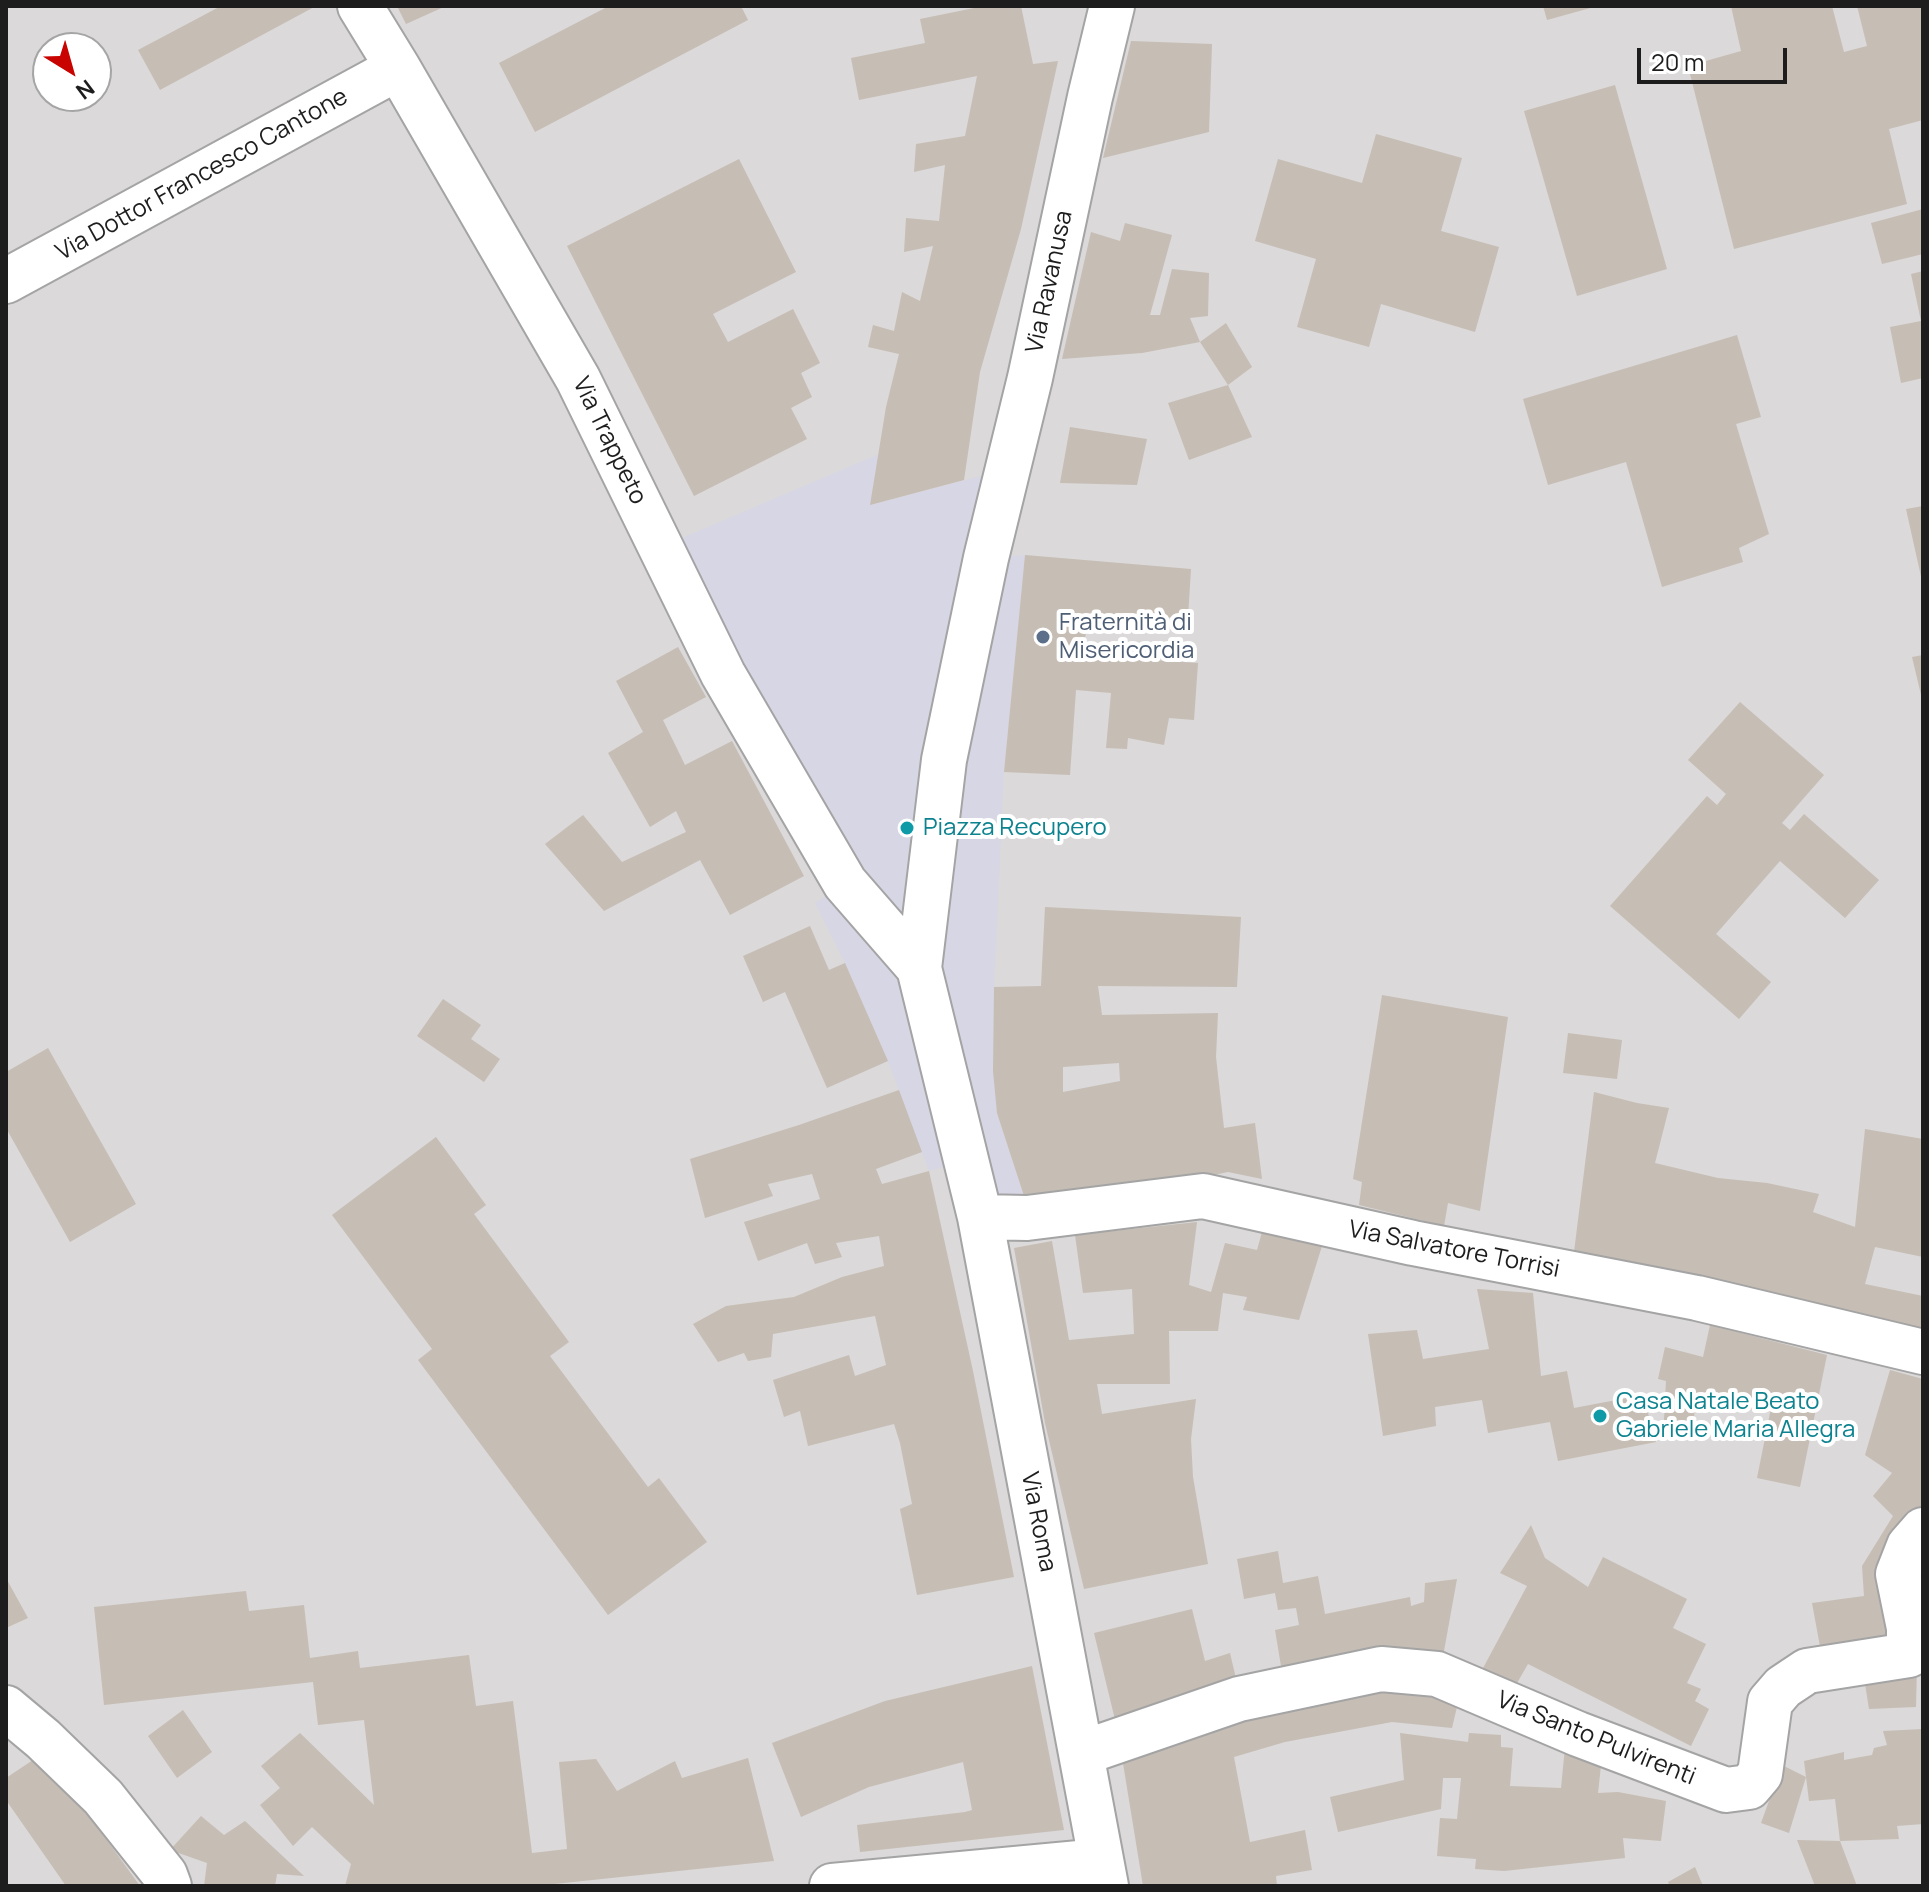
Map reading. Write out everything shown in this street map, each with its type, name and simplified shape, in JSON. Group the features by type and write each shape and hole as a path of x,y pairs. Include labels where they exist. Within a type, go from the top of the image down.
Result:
{"street":[{"name":"Via Trappeto","path":"360,6 578,379 723,674 845,883 919,968"},
{"name":"Via Ravanusa","path":"919,968 944,760 986,558 1030,378 1112,6"},
{"name":"Via Dottor Francesco Cantone","path":"6,281 398,68"},
{"name":"Via Roma","path":"919,968 980,1217 1104,1874"},
{"name":"Via Salvatore Torrisi","path":"980,1217 1027,1218 1203,1196 1413,1243 1697,1298 1923,1352"},
{"name":"Via Santo Pulvirenti","path":"1082,1753 1239,1699 1381,1669 1437,1674 1578,1734 1726,1790 1749,1787 1760,1774 1770,1702 1783,1687 1807,1671 1909,1655 1909,1628 1898,1574 1909,1546 1923,1530"},
{"path":"6,1708 103,1797 165,1875 169,1886"},
{"path":"832,1886 1104,1874"}],"shaded area":[{"path":"6,6 1923,6 1923,1886 6,1886"},
{"name":"Piazza Recupero","path":"879,454 871,505 1007,469 987,558 1025,555 1004,772 994,987 997,1113 1025,1199 980,1217 966,1160 929,1171 888,1061 815,903 845,884 661,547"}],"building":[{"path":"221,6 316,6 160,90 138,50"},
{"path":"397,6 446,6 406,24"},
{"path":"609,6 741,6 748,20 535,132 499,63"},
{"path":"984,6 1021,6 1033,64 1058,61 1021,229 980,372 964,480 870,505 886,407 899,354 868,347 873,325 894,331 902,292 920,301 933,246 904,252 906,218 939,221 945,165 914,172 916,144 965,136 977,76 859,100 851,58 925,43 920,19"},
{"path":"1543,6 1594,6 1594,7 1547,20"},
{"path":"1731,6 1832,6 1844,52 1867,46 1857,6 1921,6 1923,120 1889,129 1907,204 1734,249 1688,66 1741,51"},
{"path":"1131,41 1212,44 1209,132 1103,158"},
{"path":"1615,85 1667,269 1577,296 1524,111"},
{"path":"1376,134 1462,158 1441,231 1499,247 1475,332 1381,304 1369,347 1297,327 1316,259 1255,241 1278,159 1362,183"},
{"path":"739,159 796,272 713,314 728,342 793,309 820,363 801,373 812,397 791,408 807,439 694,496 567,246"},
{"path":"1923,209 1923,254 1882,264 1871,223"},
{"path":"1125,223 1172,235 1150,315 1160,315 1172,269 1209,273 1208,316 1190,318 1200,342 1142,353 1062,359 1091,232 1120,241"},
{"path":"1923,271 1923,378 1901,383 1890,327 1921,321 1911,274"},
{"path":"1226,323 1252,367 1228,385 1200,342"},
{"path":"1737,335 1761,417 1736,424 1769,534 1739,548 1743,562 1662,587 1626,462 1548,485 1523,399"},
{"path":"1228,385 1252,437 1189,460 1168,403"},
{"path":"1070,427 1147,439 1137,485 1060,483"},
{"path":"1923,506 1923,581 1922,581 1906,509"},
{"path":"1025,555 1191,569 1188,617 1089,620 1081,655 1198,663 1194,720 1169,718 1164,745 1128,738 1127,749 1106,748 1111,693 1076,690 1070,775 1004,772"},
{"path":"678,647 706,697 663,720 685,765 732,741 804,876 730,915 700,860 604,911 545,844 583,815 622,862 686,832 676,811 650,827 608,753 643,732 616,681"},
{"path":"1923,655 1923,699 1922,699 1912,657"},
{"path":"1740,702 1824,775 1782,823 1790,830 1804,814 1879,880 1845,918 1780,861 1716,934 1771,982 1739,1019 1610,906 1707,796 1717,805 1726,794 1688,760"},
{"path":"1045,907 1241,917 1237,987 1098,986 1102,1015 1218,1013 1216,1057 1224,1128 1255,1123 1262,1179 1228,1172 1146,1189 1025,1199 997,1113 993,1071 994,987 1041,986","holes":["1119,1063 1120,1081 1063,1092 1063,1067"]},
{"path":"810,926 829,970 845,963 888,1061 827,1088 785,992 763,1002 743,956"},
{"path":"1382,995 1508,1017 1480,1211 1448,1203 1444,1226 1359,1205 1362,1182 1353,1179"},
{"path":"443,999 481,1025 471,1039 500,1059 484,1082 417,1036"},
{"path":"1568,1033 1622,1040 1617,1079 1563,1073"},
{"path":"48,1048 136,1204 70,1242 6,1128 6,1072"},
{"path":"899,1090 922,1152 876,1169 882,1184 929,1171 1014,1577 917,1595 900,1509 912,1504 894,1424 808,1446 800,1411 784,1417 773,1380 849,1355 855,1376 886,1365 875,1316 773,1334 771,1357 748,1361 744,1353 718,1362 693,1324 726,1306 794,1297 842,1277 884,1266 879,1236 836,1243 842,1257 815,1264 807,1243 758,1261 744,1222 820,1199 812,1174 768,1184 773,1196 705,1218 690,1159"},
{"path":"1594,1092 1669,1108 1655,1163 1718,1178 1767,1183 1819,1194 1813,1212 1855,1227 1865,1129 1923,1139 1923,1257 1875,1247 1865,1284 1923,1296 1923,1329 1574,1252"},
{"path":"436,1137 486,1205 474,1214 569,1342 550,1356 648,1487 659,1478 707,1542 608,1615 418,1360 432,1349 332,1215"},
{"path":"1197,1222 1189,1285 1211,1292 1225,1243 1257,1250 1262,1232 1322,1246 1299,1320 1243,1310 1247,1297 1223,1293 1218,1331 1169,1331 1170,1384 1097,1384 1102,1414 1196,1399 1191,1439 1193,1477 1208,1564 1084,1589 1045,1423 1014,1248 1052,1241 1069,1340 1134,1334 1132,1289 1083,1293 1075,1235"},
{"path":"1477,1289 1533,1293 1541,1376 1567,1371 1574,1408 1643,1395 1656,1442 1558,1461 1550,1422 1488,1433 1482,1400 1435,1407 1436,1426 1383,1436 1368,1334 1417,1330 1423,1359 1489,1349"},
{"path":"1710,1325 1827,1355 1800,1487 1757,1478 1772,1403 1742,1396 1695,1396 1694,1421 1664,1420 1666,1381 1658,1379 1665,1347 1703,1357"},
{"path":"1890,1370 1923,1379 1923,1511 1898,1649 1821,1652 1812,1603 1864,1596 1862,1566 1893,1516 1873,1496 1892,1473 1865,1455"},
{"path":"1531,1525 1545,1558 1588,1587 1603,1557 1687,1599 1673,1628 1706,1644 1687,1683 1701,1689 1695,1701 1709,1709 1691,1746 1528,1664 1513,1690 1482,1670 1527,1586 1500,1573"},
{"path":"1278,1551 1283,1583 1318,1576 1325,1614 1410,1597 1411,1606 1424,1602 1425,1583 1457,1579 1442,1662 1283,1678 1275,1630 1299,1625 1296,1608 1278,1610 1275,1593 1244,1599 1237,1559"},
{"path":"6,1578 28,1618 6,1628"},
{"path":"246,1591 249,1611 304,1605 310,1658 358,1651 360,1668 469,1655 476,1706 513,1701 532,1853 567,1849 559,1762 596,1759 617,1791 675,1761 682,1778 748,1758 774,1861 535,1886 345,1886 351,1864 312,1827 293,1846 260,1805 280,1788 261,1766 300,1733 374,1805 364,1720 318,1725 313,1682 104,1705 94,1607"},
{"path":"1192,1609 1205,1661 1230,1653 1238,1687 1118,1732 1094,1633"},
{"path":"1917,1664 1916,1707 1869,1709 1863,1671"},
{"path":"1032,1666 1064,1830 860,1852 857,1825 972,1810 963,1762 869,1787 801,1817 772,1743 885,1701"},
{"path":"1394,1688 1460,1694 1452,1728 1392,1722 1285,1742 1234,1757 1250,1842 1305,1830 1312,1870 1276,1876 1277,1886 1143,1886 1121,1751 1193,1728"},
{"path":"183,1710 212,1752 177,1778 148,1736"},
{"path":"1923,1729 1923,1824 1897,1826 1899,1839 1840,1841 1835,1799 1809,1801 1804,1761 1844,1752 1844,1760 1872,1755 1874,1748 1887,1745 1883,1731"},
{"path":"1400,1733 1468,1742 1469,1733 1501,1735 1501,1747 1513,1748 1510,1786 1561,1788 1566,1737 1602,1756 1598,1793 1618,1792 1666,1801 1661,1841 1623,1838 1625,1858 1504,1871 1475,1869 1476,1859 1437,1856 1440,1818 1457,1819 1461,1778 1443,1778 1441,1809 1338,1832 1330,1797 1404,1780"},
{"path":"33,1760 65,1782 140,1886 66,1886 6,1800 6,1778"},
{"path":"1782,1765 1806,1777 1789,1833 1761,1823"},
{"path":"201,1816 224,1835 245,1821 304,1876 277,1874 275,1886 204,1886 207,1863 170,1850"},
{"path":"1797,1840 1840,1841 1857,1886 1815,1886"},
{"path":"1695,1867 1703,1886 1670,1886 1668,1882"}],"place":[{"name":"Fraternità di Misericordia","path":"1043,637"},
{"name":"Piazza Recupero","path":"907,828"},
{"name":"Casa Natale Beato Gabriele Maria Allegra","path":"1600,1416"}]}
